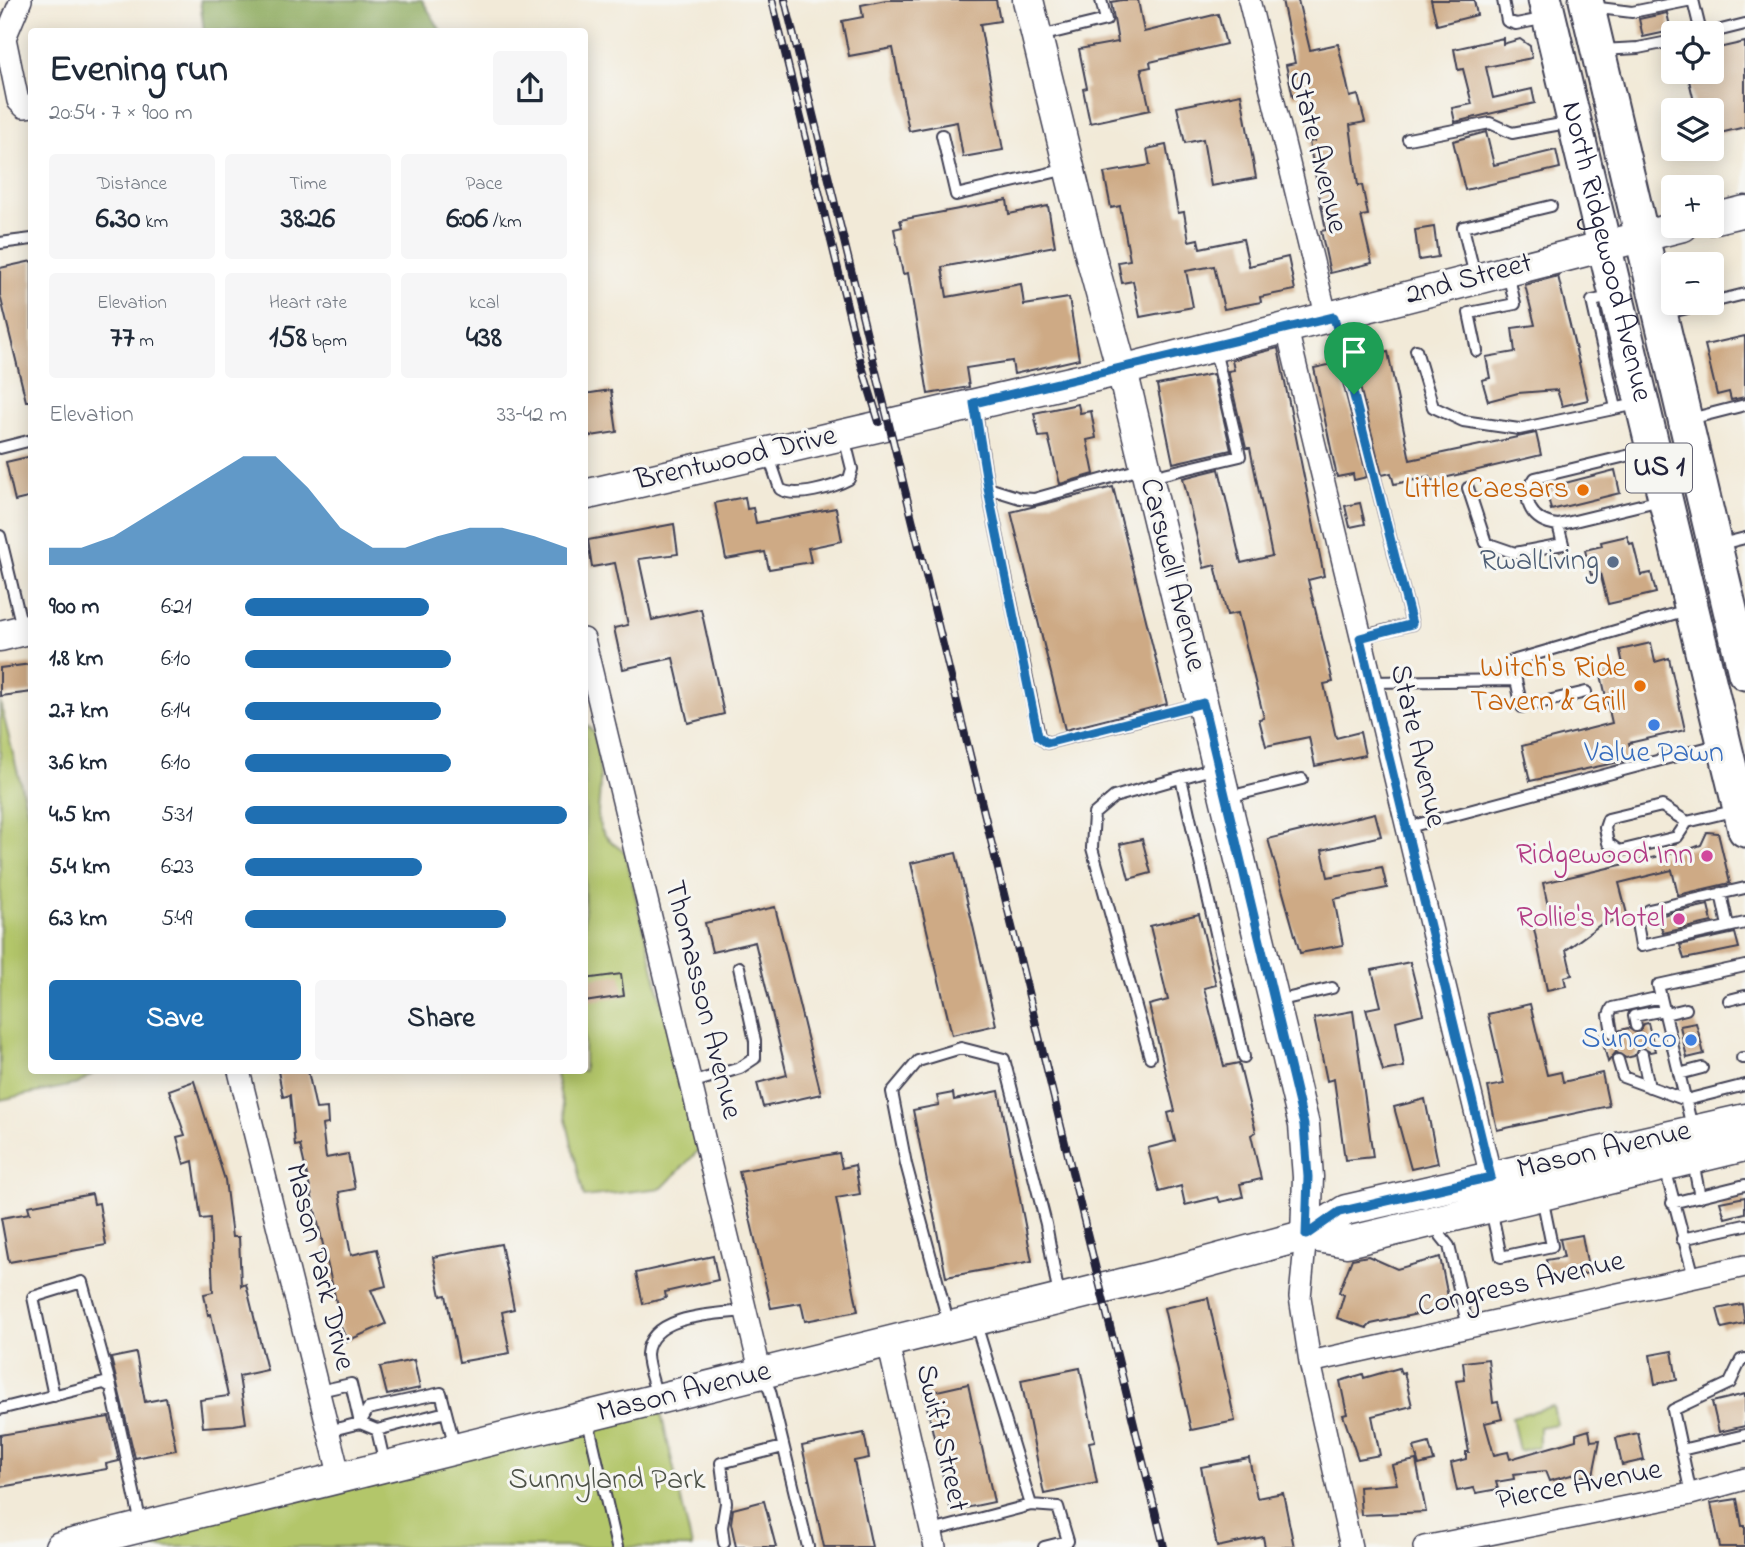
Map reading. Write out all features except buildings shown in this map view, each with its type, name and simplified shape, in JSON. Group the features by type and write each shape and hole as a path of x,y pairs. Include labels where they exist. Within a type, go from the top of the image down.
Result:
{"main road":[{"name":"North Ridgewood Avenue","path":"1586,3 1685,420 1730,542 1743,655"},
{"name":"North Ridgewood Avenue","path":"1548,9 1618,295 1630,405 1654,449 1742,819"}],"street":[{"path":"21,0 5,38 18,101 24,107 28,106"},
{"name":"Carswell Avenue","path":"1028,0 1122,370 1304,1125 1308,1177 1306,1235"},
{"name":"State Avenue","path":"1249,0 1330,318"},
{"path":"1724,216 1745,211"},
{"name":"2nd Street","path":"888,422 1122,370 1661,231"},
{"name":"State Avenue","path":"1287,329 1491,1177"},
{"name":"Brentwood Drive","path":"588,494 888,422"},
{"name":"Thomasson Avenue","path":"588,656 761,1374"},
{"name":"Mason Park Drive","path":"240,1074 340,1478"},
{"name":"Mason Avenue","path":"1306,1235 1347,1242 1542,1196 1683,1150 1745,1119"},
{"name":"Mason Avenue","path":"60,1547 144,1537 340,1478 1059,1300 1306,1235 1339,1212 1491,1177 1683,1150 1745,1146"},
{"path":"1306,1235 1300,1297 1310,1362 1351,1547"},
{"name":"Congress Avenue","path":"1310,1362 1745,1266"},
{"name":"Swift Street","path":"888,1343 934,1539"},
{"name":"Pierce Avenue","path":"1424,1547 1691,1494 1745,1479"}],"lane":[{"path":"1037,36 1106,20 1101,0"},
{"path":"1503,0 1507,21 1516,24 1548,9"},
{"path":"1586,3 1632,12 1692,0 1698,21"},
{"path":"1724,29 1745,24"},
{"path":"1598,51 1661,43"},
{"path":"1408,139 1490,123 1512,133 1575,121"},
{"path":"942,135 956,195 1069,169"},
{"path":"1476,279 1463,227 1551,206"},
{"path":"0,243 28,240"},
{"path":"1477,351 1469,313 1515,304 1508,270"},
{"path":"1660,315 1745,294"},
{"path":"1330,318 1412,624 1360,638"},
{"path":"988,488 1020,498 1034,499 1147,473 1240,456 1214,347"},
{"path":"1416,349 1433,407 1463,421 1519,429 1630,405"},
{"path":"974,403 988,488 1038,736 1047,743 1203,703"},
{"path":"1685,420 1745,405"},
{"path":"768,451 780,489 790,493 803,492 849,479 852,469 843,433"},
{"path":"0,447 28,441"},
{"path":"1654,449 1535,478 1528,487 1527,501 1531,513 1543,523 1558,525 1666,499"},
{"path":"1468,488 1486,543 1515,553 1563,544 1558,525"},
{"path":"0,536 18,631"},
{"path":"1586,692 1522,707 1512,661 1692,609"},
{"path":"1371,682 1516,680"},
{"path":"1405,828 1724,743"},
{"path":"1150,1057 1092,848 1094,814 1114,797 1218,768"},
{"path":"1181,778 1244,1057"},
{"path":"1225,797 1301,779"},
{"path":"1687,822 1677,837 1619,851 1608,843 1605,828 1608,819 1662,806 1687,822 1742,819"},
{"path":"1745,888 1648,910 1637,923 1641,946 1745,923"},
{"path":"1721,893 1728,926"},
{"path":"1694,1277 1672,1203 1683,1150 1686,1100 1658,985 1744,966 1745,979"},
{"path":"691,1083 740,1068 755,1058 755,1041 739,967"},
{"path":"1274,1002 1332,988"},
{"path":"1729,1000 1745,996"},
{"path":"1612,1032 1609,1015 1612,1008 1661,997"},
{"path":"1636,1026 1634,1016 1686,1009"},
{"path":"1031,1505 906,1164 892,1092 918,1061 961,1048 1004,1059 1046,1224 1059,1300"},
{"path":"1642,1054 1649,1087"},
{"path":"1618,1060 1623,1077 1686,1100 1745,1085"},
{"path":"1679,1074 1702,1068"},
{"path":"1683,1150 1700,1197"},
{"path":"1672,1203 1745,1185"},
{"path":"1491,1209 1501,1257 1552,1246 1542,1196"},
{"path":"1438,1221 1441,1236 1449,1246 1468,1327"},
{"path":"1682,1239 1745,1225"},
{"path":"54,1396 33,1297 82,1282 111,1387 144,1537"},
{"path":"658,1400 647,1355 651,1339 661,1329 675,1322 747,1311"},
{"path":"1691,1494 1673,1410 1730,1382 1741,1360 1745,1359"},
{"path":"761,1374 770,1391 808,1547"},
{"path":"0,1409 104,1383 111,1387"},
{"path":"318,1391 351,1384 360,1423"},
{"path":"360,1423 368,1409 440,1393 456,1450"},
{"path":"328,1431 360,1423 377,1430 446,1412"},
{"path":"587,1417 617,1547"},
{"path":"377,1430 386,1467"},
{"path":"1681,1450 1745,1435"},
{"path":"724,1543 722,1527 726,1503 721,1463 783,1447"},
{"path":"934,1539 1031,1505 1058,1507 1068,1541 1044,1547"}],"green space":[{"path":"200,0 422,0 439,28 204,28"},
{"path":"0,702 28,813 28,1074 92,1074 78,1084 0,1100"},
{"path":"588,727 594,732 600,776 600,827 613,843 625,852 698,1151 662,1188 584,1197 556,1074 588,1074"},
{"name":"Sunnyland Park","path":"658,1400 692,1547 147,1547 142,1527"},
{"path":"1553,1406 1557,1424 1539,1427 1539,1446 1519,1451 1512,1417"}],"railway":[{"path":"772,0 861,363 879,422"},
{"path":"785,0 1164,1547"}],"place":[{"name":"Little Caesars","path":"1583,490"},
{"name":"RwalLiving","path":"1613,562"},
{"name":"Witch's Ride Tavern & Grill","path":"1640,686"},
{"name":"Value Pawn","path":"1654,725"},
{"name":"Ridgewood Inn","path":"1707,856"},
{"name":"Rollie's Motel","path":"1679,919"},
{"name":"Sunoco","path":"1691,1040"}],"route":[{"path":"1334,317 1354,394 1412,624 1360,638 1491,1177 1339,1212 1306,1235 1308,1177 1304,1125 1203,703 1047,743 1038,736 990,500 974,403 1122,370 1334,317"}]}
